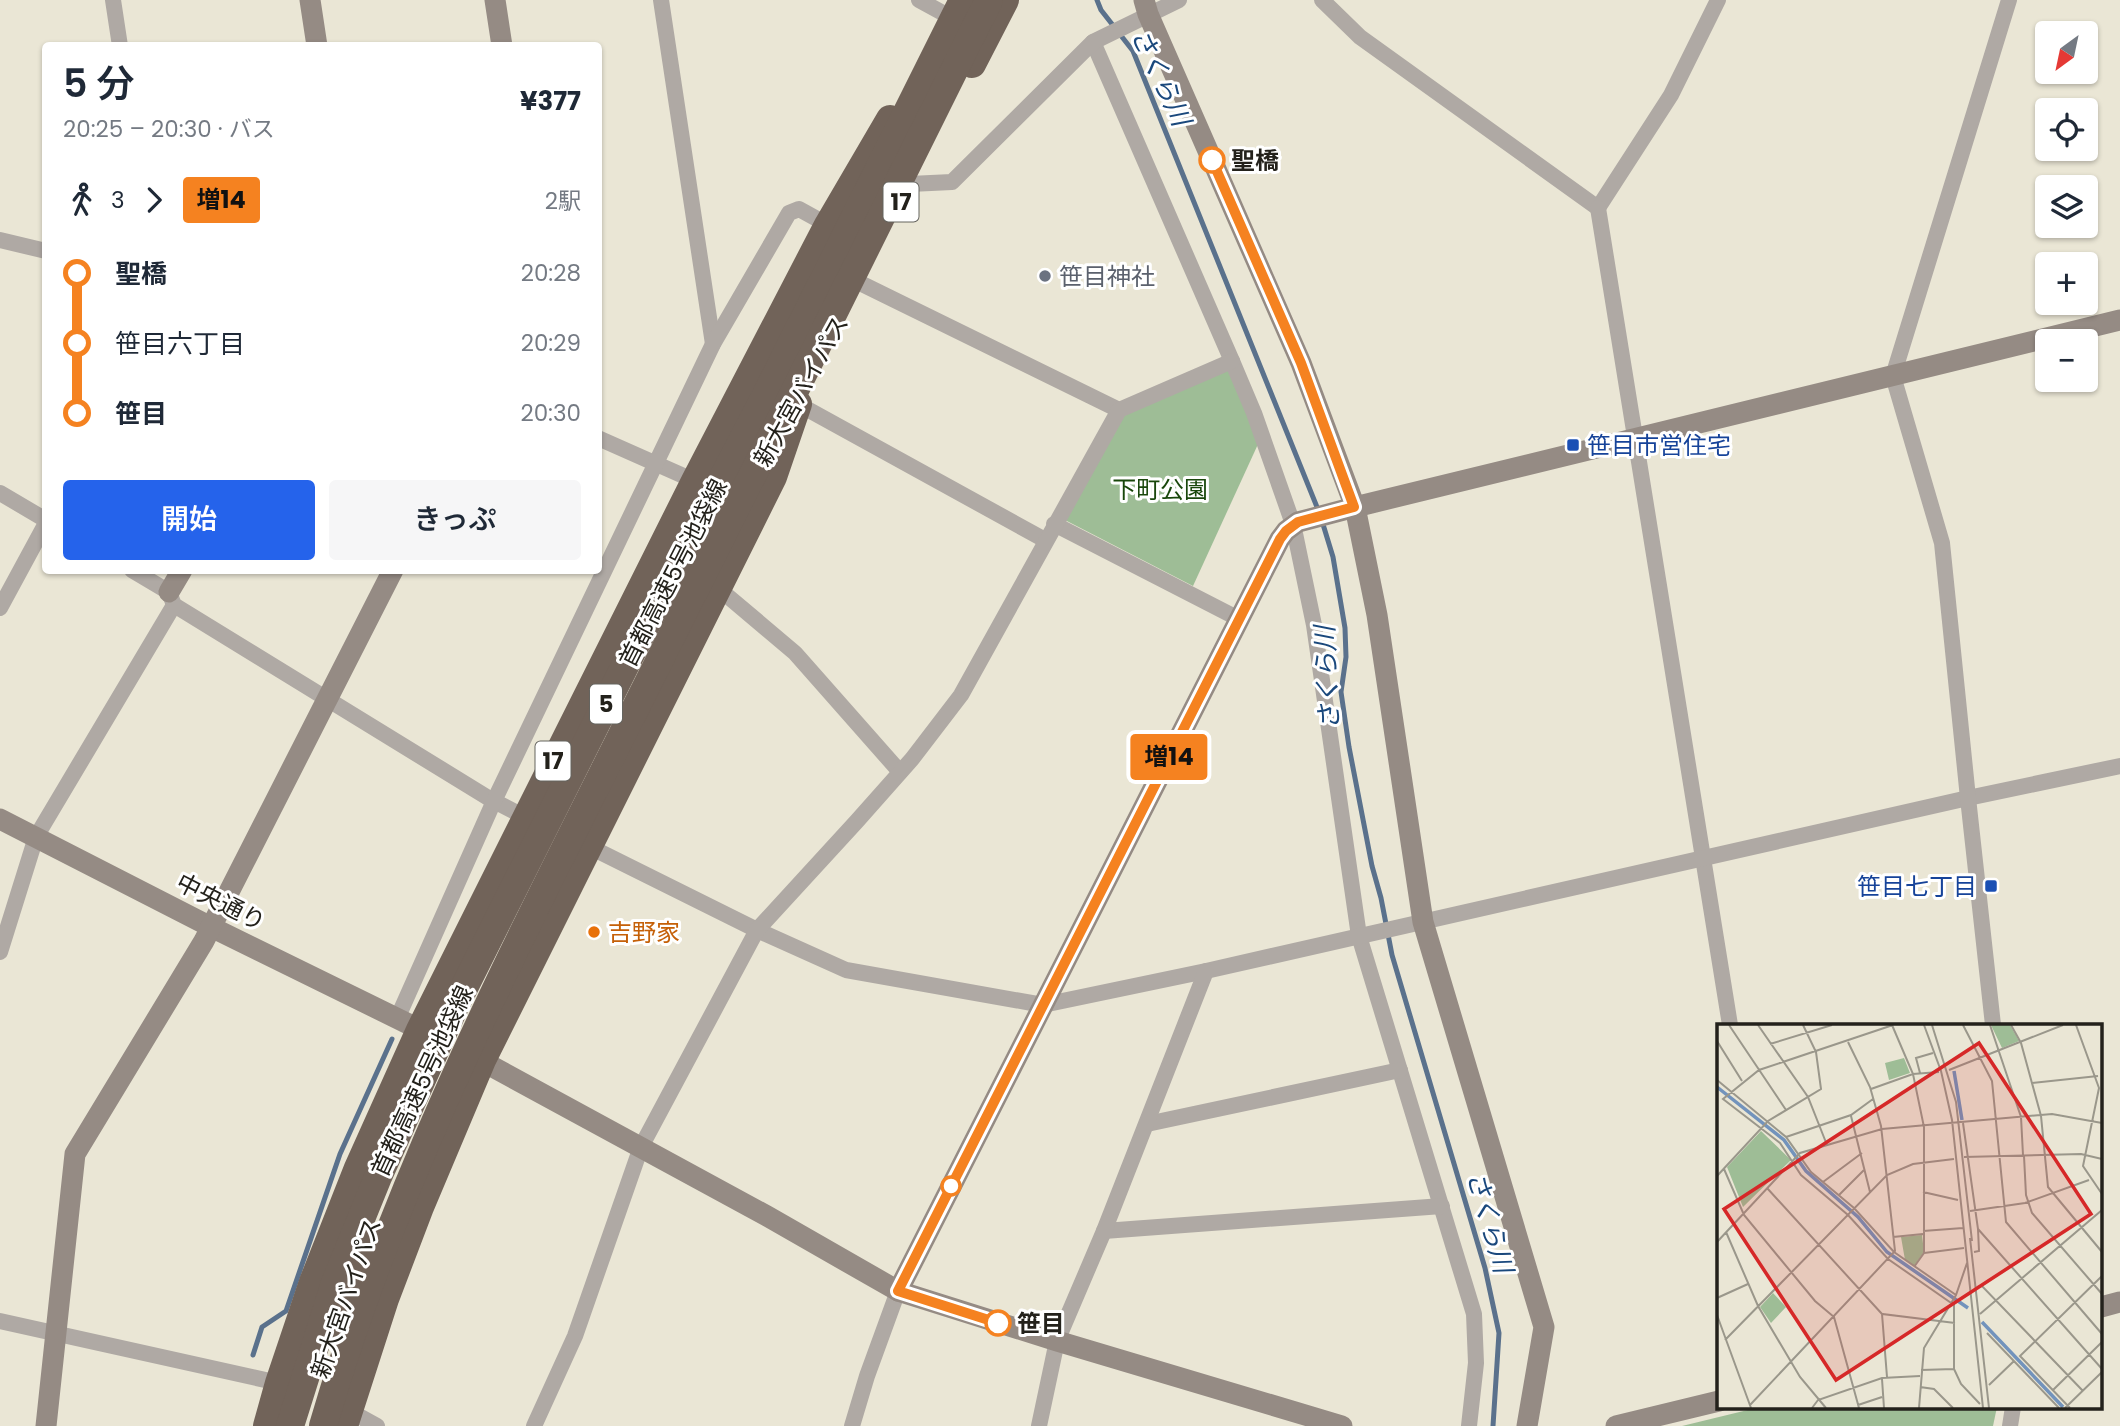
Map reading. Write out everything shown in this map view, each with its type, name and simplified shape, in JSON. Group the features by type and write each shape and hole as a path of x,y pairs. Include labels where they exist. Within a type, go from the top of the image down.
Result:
{"highway":[{"name":"首都高速5号池袋線","path":"309,1417 368,1290 455,1078 505,968 989,0"},
{"name":"新大宮バイパス","path":"943,3 814,276 690,552 491,964 719,532 798,404 1005,0"},
{"name":"首都高速5号池袋線","path":"309,1417 335,1283 377,1177 445,1027 629,658 774,379 943,3"},
{"name":"17","path":"309,1417 313,1282 408,1024 525,817 828,225 890,119"},
{"name":"17","path":"309,1417 385,1299 420,1207 482,1060 773,477 798,404"},
{"name":"新大宮バイパス","path":"309,1417 428,1103"}],"street":[{"path":"113,0 119,42"},
{"path":"310,0 316,42"},
{"path":"495,0 501,42"},
{"path":"661,0 712,344"},
{"path":"910,184 952,182 1099,39 1128,25 1146,7 1179,0"},
{"path":"1322,0 1360,37 1598,208"},
{"path":"1718,0 1671,95 1598,208 1730,1024"},
{"path":"1993,1024 1942,543 1893,376 2009,0"},
{"path":"1146,7 1301,363 1348,509 1377,615 1423,922 1544,1327 1527,1426"},
{"path":"1099,39 1254,413 1296,523 1368,934 1400,1070 1474,1314 1476,1363 1469,1426"},
{"path":"408,1024 494,801 712,344 789,213 799,209 828,225"},
{"path":"0,240 42,250"},
{"path":"860,283 1119,410"},
{"path":"852,1426 898,1291 1280,539 1296,523 2120,320"},
{"path":"534,1426 575,1336 641,1147 757,930 900,772 961,695 1119,410 1232,361"},
{"path":"798,404 1045,540"},
{"path":"602,440 695,481"},
{"path":"0,493 42,519"},
{"path":"1054,524 1239,619"},
{"path":"0,608 42,529"},
{"path":"137,574 171,599 327,700 525,817"},
{"path":"0,952 36,837 171,599 180,574"},
{"path":"46,1426 75,1154 211,927 391,574"},
{"path":"718,588 795,653 900,772"},
{"path":"588,846 757,930 846,970 1043,1006 2120,766"},
{"name":"中央通り","path":"0,819 211,927 482,1060 898,1291 1057,1341 1275,1416 1342,1426"},
{"path":"1039,1426 1057,1341 1104,1231 1206,971"},
{"path":"1146,1124 1400,1070"},
{"path":"1104,1231 1442,1206"},
{"path":"2102,1307 2120,1302"},
{"path":"0,1321 55,1334 309,1417 377,1426"},
{"path":"1616,1426 1717,1401"},
{"path":"2010,1426 2013,1408"}],"green space":[{"name":"下町公園","path":"1231,369 1259,442 1193,586 1063,519 1121,414"},
{"path":"1756,1408 1997,1408 1993,1426 1682,1426"}],"waterway":[{"name":"さくら川","path":"1097,0 1101,10 1133,51 1319,512"},
{"name":"さくら川","path":"1322,521 1333,557 1345,628 1346,657 1341,692 1372,866 1392,955 1485,1268 1499,1333 1493,1426"},
{"path":"253,1355 262,1327 286,1311 340,1154 392,1039"}],"bus line":[{"name":"増14","path":"998,1323 898,1291 1280,539 1293,524 1354,507 1301,363 1212,160"}],"place":[{"name":"聖橋","path":"1212,160"},
{"name":"笹目神社","path":"1045,276"},
{"name":"笹目市営住宅","path":"1573,445"},
{"name":"笹目七丁目","path":"1991,886"},
{"name":"吉野家","path":"594,932"},
{"name":"笹目","path":"998,1323"}]}
